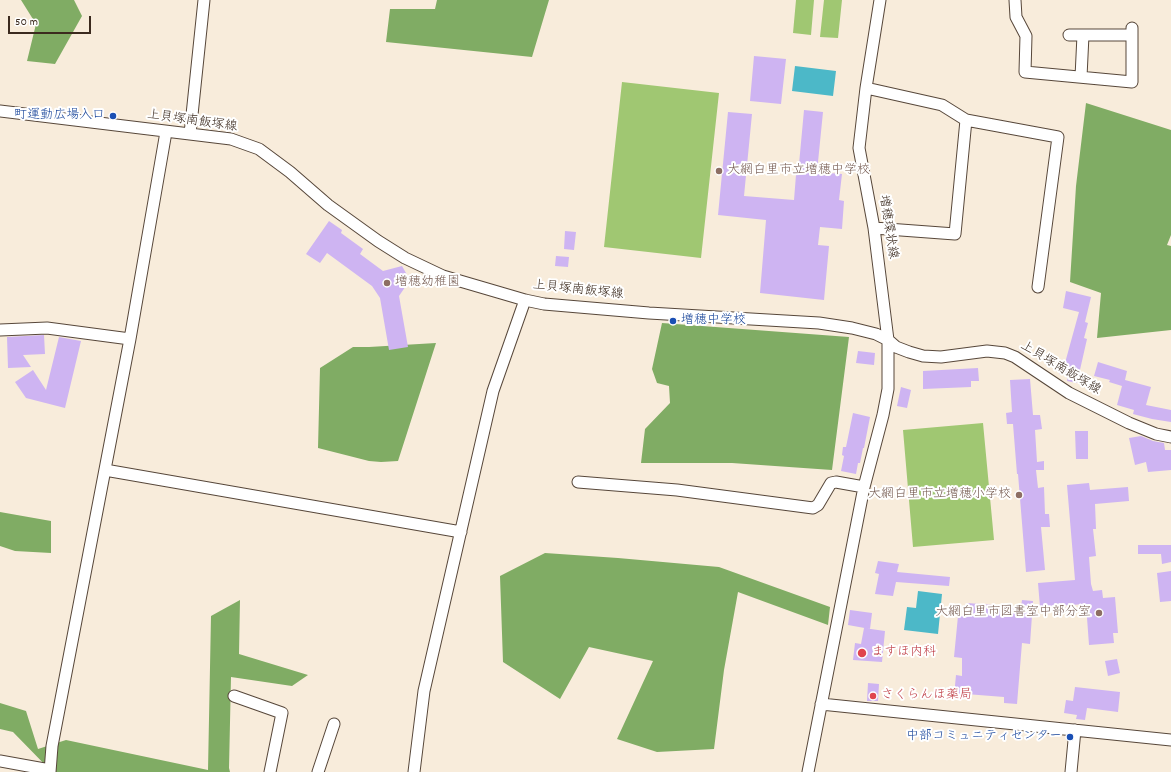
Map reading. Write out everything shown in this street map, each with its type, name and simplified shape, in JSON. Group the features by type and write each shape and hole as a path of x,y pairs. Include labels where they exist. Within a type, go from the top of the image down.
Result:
{"street":[{"path":"190,134 204,0"},
{"name":"増穂環状線","path":"808,772 864,488 883,415 888,389 888,340 874,228 859,148 866,88 880,0"},
{"path":"1015,0 1016,18 1026,36 1025,72 1132,82 1132,32 1069,35"},
{"path":"1080,77 1083,35"},
{"path":"866,88 942,105 966,120 1058,138 1038,287"},
{"name":"上貝塚南飯塚線","path":"0,111 231,139 259,149 290,172 328,205 378,242 405,258 443,276 525,300 544,304 649,313 819,323 852,328 876,334 888,340 896,347 923,356 941,357 987,351 1004,353 1015,357 1075,396 1129,423 1156,434 1171,437"},
{"path":"874,228 955,234 966,120"},
{"path":"0,761 50,771 52,746 130,339 166,132"},
{"path":"414,772 424,691 493,391 525,300"},
{"path":"0,330 47,328 130,339"},
{"path":"105,470 461,532"},
{"path":"578,482 685,491 813,508 818,505 831,483 836,482 864,488"},
{"path":"234,696 282,713 270,772"},
{"path":"821,704 1171,740"},
{"path":"318,772 334,724"},
{"path":"1071,772 1075,730"}],"green space":[{"path":"21,0 74,0 82,16 55,64 27,61 36,24"},
{"path":"437,0 549,0 532,57 386,42 390,9 435,9"},
{"path":"796,0 814,0 811,35 793,33"},
{"path":"824,0 842,0 838,38 820,37"},
{"path":"622,82 719,93 701,258 604,247"},
{"path":"1086,103 1171,130 1171,235 1167,245 1171,246 1171,330 1097,338 1101,293 1070,282 1076,186"},
{"path":"662,323 849,337 832,470 732,463 641,463 645,429 670,403 669,386 657,383 652,369"},
{"path":"436,343 398,461 369,461 318,448 320,368 353,347"},
{"path":"983,423 994,540 913,547 903,430"},
{"path":"0,512 51,521 51,553 15,551 0,546"},
{"path":"545,553 719,567 830,607 828,625 738,592 724,670 714,749 657,752 617,739 653,661 589,647 560,699 503,662 500,576"},
{"path":"240,600 239,654 308,675 292,686 231,677 230,772 52,772 13,732 0,729 0,703 26,711 38,749 66,740 208,770 211,616"}],"water":[{"path":"795,66 836,71 833,96 792,91"},
{"path":"918,591 942,594 938,634 904,630 907,607 916,608"}],"building":[{"path":"754,56 786,59 781,104 750,101"},
{"path":"804,110 823,112 817,172 842,174 839,200 844,201 842,229 820,227 818,245 829,246 824,300 760,293 766,220 718,215 728,112 752,114 744,196 794,200 796,175 798,175"},
{"path":"329,221 342,230 341,233 363,249 360,254 383,271 402,266 410,280 399,296 408,347 389,350 380,298 372,286 327,253 320,263 306,254"},
{"path":"565,231 576,232 574,250 564,249"},
{"path":"556,256 569,257 568,267 555,266"},
{"path":"1066,291 1091,297 1085,322 1088,323 1084,338 1087,339 1077,383 1067,381 1068,376 1059,374 1062,362 1065,363 1079,312 1063,308"},
{"path":"44,335 45,354 23,355 31,367 8,368 7,337"},
{"path":"59,337 81,341 65,408 26,398 15,382 33,370 46,390"},
{"path":"858,351 875,353 874,365 856,363"},
{"path":"1098,362 1127,371 1125,380 1151,387 1146,405 1171,410 1171,422 1133,414 1134,410 1117,405 1122,386 1109,382 1110,380 1094,376"},
{"path":"978,368 979,381 971,381 971,387 923,389 923,371"},
{"path":"1030,379 1033,415 1040,415 1042,429 1035,430 1037,462 1044,461 1044,470 1036,470 1038,488 1044,487 1045,514 1049,514 1050,527 1041,527 1045,570 1026,572 1013,424 1007,424 1006,413 1012,412 1010,380"},
{"path":"901,387 911,390 907,408 897,406"},
{"path":"853,413 870,417 864,448 860,463 858,463 856,474 841,471 844,456 842,455 843,447 846,447"},
{"path":"1075,431 1088,431 1088,459 1076,459"},
{"path":"1141,436 1153,441 1164,443 1165,450 1171,450 1171,470 1148,472 1146,462 1135,465 1129,438"},
{"path":"1089,483 1090,490 1128,487 1129,501 1095,504 1096,529 1093,529 1096,556 1089,557 1091,584 1093,591 1102,590 1103,598 1115,597 1118,633 1113,633 1114,643 1089,645 1086,604 1040,607 1038,583 1075,580 1067,485"},
{"path":"1138,545 1171,545 1171,562 1162,564 1161,554 1138,554"},
{"path":"878,561 899,564 897,572 950,577 949,586 896,582 893,596 875,594 879,574 875,573"},
{"path":"1171,571 1171,601 1160,602 1157,573"},
{"path":"1022,600 1033,601 1030,644 1022,643 1017,704 1004,703 1004,697 966,694 966,697 954,696 956,675 962,676 962,658 954,657 958,616 965,616 967,603 1021,607"},
{"path":"850,610 872,613 870,629 848,625"},
{"path":"864,628 885,631 882,662 853,660 855,643 861,644"},
{"path":"1117,659 1120,673 1108,676 1105,661"},
{"path":"868,683 879,684 878,701 867,701"},
{"path":"1075,687 1120,692 1118,712 1087,708 1085,720 1076,719 1077,715 1064,713 1066,700 1073,701"}],"place":[{"name":"町運動広場入口","path":"113,116"},
{"name":"大網白里市立増穂中学校","path":"719,171"},
{"name":"増穂幼稚園","path":"387,283"},
{"name":"増穂中学校","path":"673,321"},
{"name":"大網白里市立増穂小学校","path":"1019,495"},
{"name":"大網白里市図書室中部分室","path":"1099,613"},
{"name":"ますほ内科","path":"862,653"},
{"name":"さくらんほ薬局","path":"873,696"},
{"name":"中部コミュニティセンター","path":"1070,737"}]}
